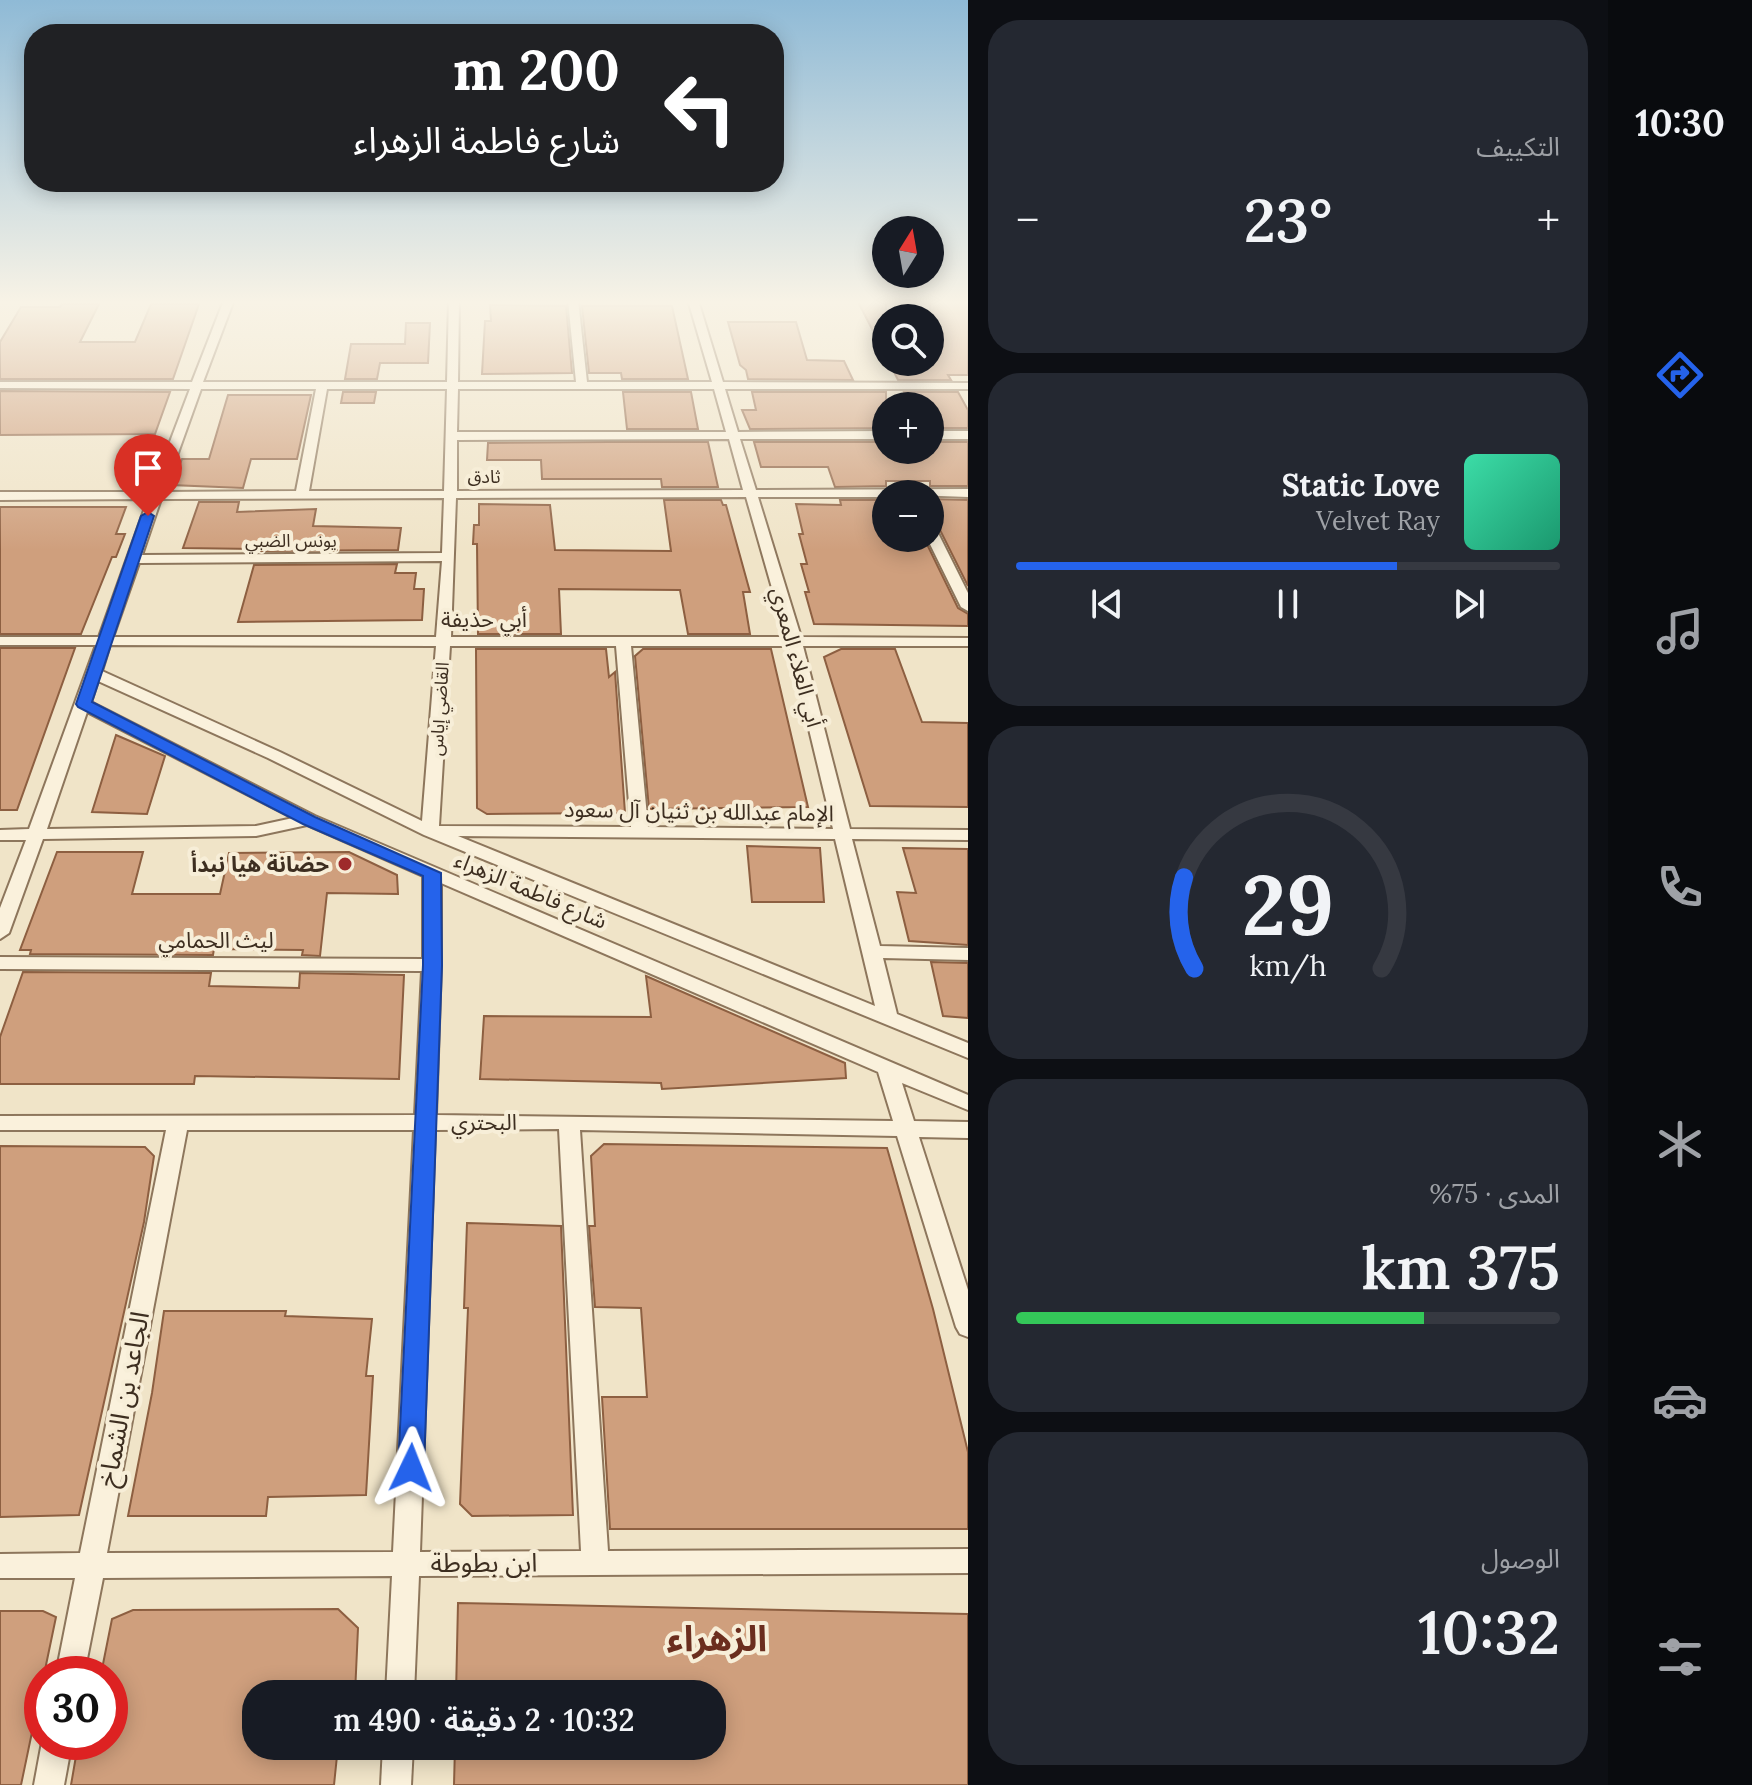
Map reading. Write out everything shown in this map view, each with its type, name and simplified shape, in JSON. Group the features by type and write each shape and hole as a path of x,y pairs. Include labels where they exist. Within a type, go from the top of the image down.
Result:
{"street":[{"path":"0,933 196,384"},
{"path":"0,385 968,386"},
{"path":"302,495 322,385"},
{"name":"القاضي إياس","path":"430,831 449,557 453,385"},
{"name":"أبي العلاء المعري","path":"718,385 795,642 888,1018"},
{"path":"453,436 872,435"},
{"path":"944,435 968,435"},
{"name":"ثادق","path":"0,496 872,493"},
{"name":"ثادق","path":"944,493 968,493"},
{"path":"940,552 968,607"},
{"name":"يونس الضبي","path":"133,559 449,557"},
{"name":"أبي حذيفة","path":"0,641 968,642"},
{"path":"623,642 640,832"},
{"name":"شارع فاطمة الزهراء","path":"95,674 430,831 968,1051"},
{"name":"شارع فاطمة الزهراء","path":"83,704 309,820 968,1103"},
{"path":"0,835 256,831 309,820"},
{"name":"الإمام عبدالله بن ثنيان آل سعود","path":"430,831 968,835"},
{"path":"401,1680 432,965 432,873"},
{"path":"872,952 968,954"},
{"name":"ليث الحمامي","path":"0,963 432,965"},
{"path":"887,1069 968,1327"},
{"path":"569,1122 595,1562"},
{"name":"البحتري","path":"0,1123 569,1122 968,1130"},
{"name":"الجاعد بن الشماخ","path":"73,1656 178,1124"},
{"name":"ابن بطوطة","path":"0,1566 968,1561"},
{"path":"49,1785 54,1760"},
{"path":"396,1785 397,1760"}],"building":[{"path":"0,391 170,392 155,434 0,435"},
{"path":"343,392 376,392 374,403 341,403"},
{"path":"623,392 691,392 698,429 627,429"},
{"path":"752,392 872,392 872,428 750,429 742,410 756,410"},
{"path":"944,392 958,392 968,410 968,428 944,428"},
{"path":"228,395 311,395 297,459 251,459 243,488 171,485 182,459 209,459"},
{"path":"708,442 718,487 662,487 661,479 542,479 541,460 487,460 488,443"},
{"path":"754,442 872,442 872,464 944,464 944,442 968,442 968,486 944,486 944,480 872,480 872,486 835,487 828,467 761,467"},
{"path":"944,499 968,500 968,586 944,538"},
{"path":"664,500 721,500 726,505 750,592 743,592 750,634 688,634 680,590 559,589 561,634 478,634 477,544 473,544 474,525 479,525 479,504 550,505 555,550 671,551"},
{"path":"840,500 872,500 872,552 931,552 958,608 968,614 968,626 814,624 805,592 809,592 801,564 807,564 799,534 803,534 796,504 841,505"},
{"path":"199,502 239,502 237,512 316,509 313,526 401,528 398,550 183,548"},
{"path":"0,507 126,507 116,534 125,534 116,557 112,557 81,634 0,634"},
{"path":"397,564 395,573 416,573 414,589 424,589 422,620 238,622 254,565"},
{"path":"0,648 75,648 17,810 0,810"},
{"path":"476,649 606,649 609,677 615,672 625,813 487,814 477,808"},
{"path":"643,649 771,649 808,807 649,809 635,656"},
{"path":"841,649 895,649 922,722 968,723 968,807 870,806 824,657"},
{"path":"116,735 165,756 147,814 92,812"},
{"path":"747,846 820,848 824,902 752,902"},
{"path":"903,848 968,849 968,945 909,941 897,892 916,893"},
{"path":"57,852 143,852 132,894 220,894 229,853 349,852 397,875 398,894 327,893 320,956 302,955 303,950 214,949 213,955 30,954 31,950 20,950"},
{"path":"931,962 968,963 968,1018 943,1016"},
{"path":"23,972 211,973 209,986 299,988 300,973 404,975 399,1079 195,1076 194,1084 0,1084 0,1037"},
{"path":"646,976 845,1063 846,1078 662,1089 661,1083 480,1079 484,1016 651,1017"},
{"path":"604,1144 887,1148 933,1309 968,1452 968,1529 610,1529 602,1397 647,1397 641,1308 595,1307 589,1226 595,1226 591,1156"},
{"path":"0,1146 145,1147 154,1156 144,1222 79,1515 0,1517"},
{"path":"467,1223 561,1226 573,1515 472,1516 460,1504 468,1308 464,1308"},
{"path":"164,1311 286,1311 285,1316 372,1319 366,1376 373,1376 366,1495 268,1497 266,1516 128,1516"},
{"path":"458,1603 968,1614 968,1785 454,1785 455,1760 726,1760 726,1680 456,1680"},
{"path":"338,1609 358,1628 356,1680 242,1680 242,1760 337,1760 334,1785 71,1785 75,1760 128,1760 128,1656 105,1656 112,1619 133,1610"},
{"path":"0,1611 43,1611 56,1617 48,1656 24,1656 26,1760 21,1785 0,1785"}],"place":[{"name":"حضانة هيا نبدأ","path":"345,864"}],"district":[{"name":"الزهراء","path":"717,1638"}],"route":[{"path":"148,516 83,704 309,820 432,873 432,965 411,1468"}]}
